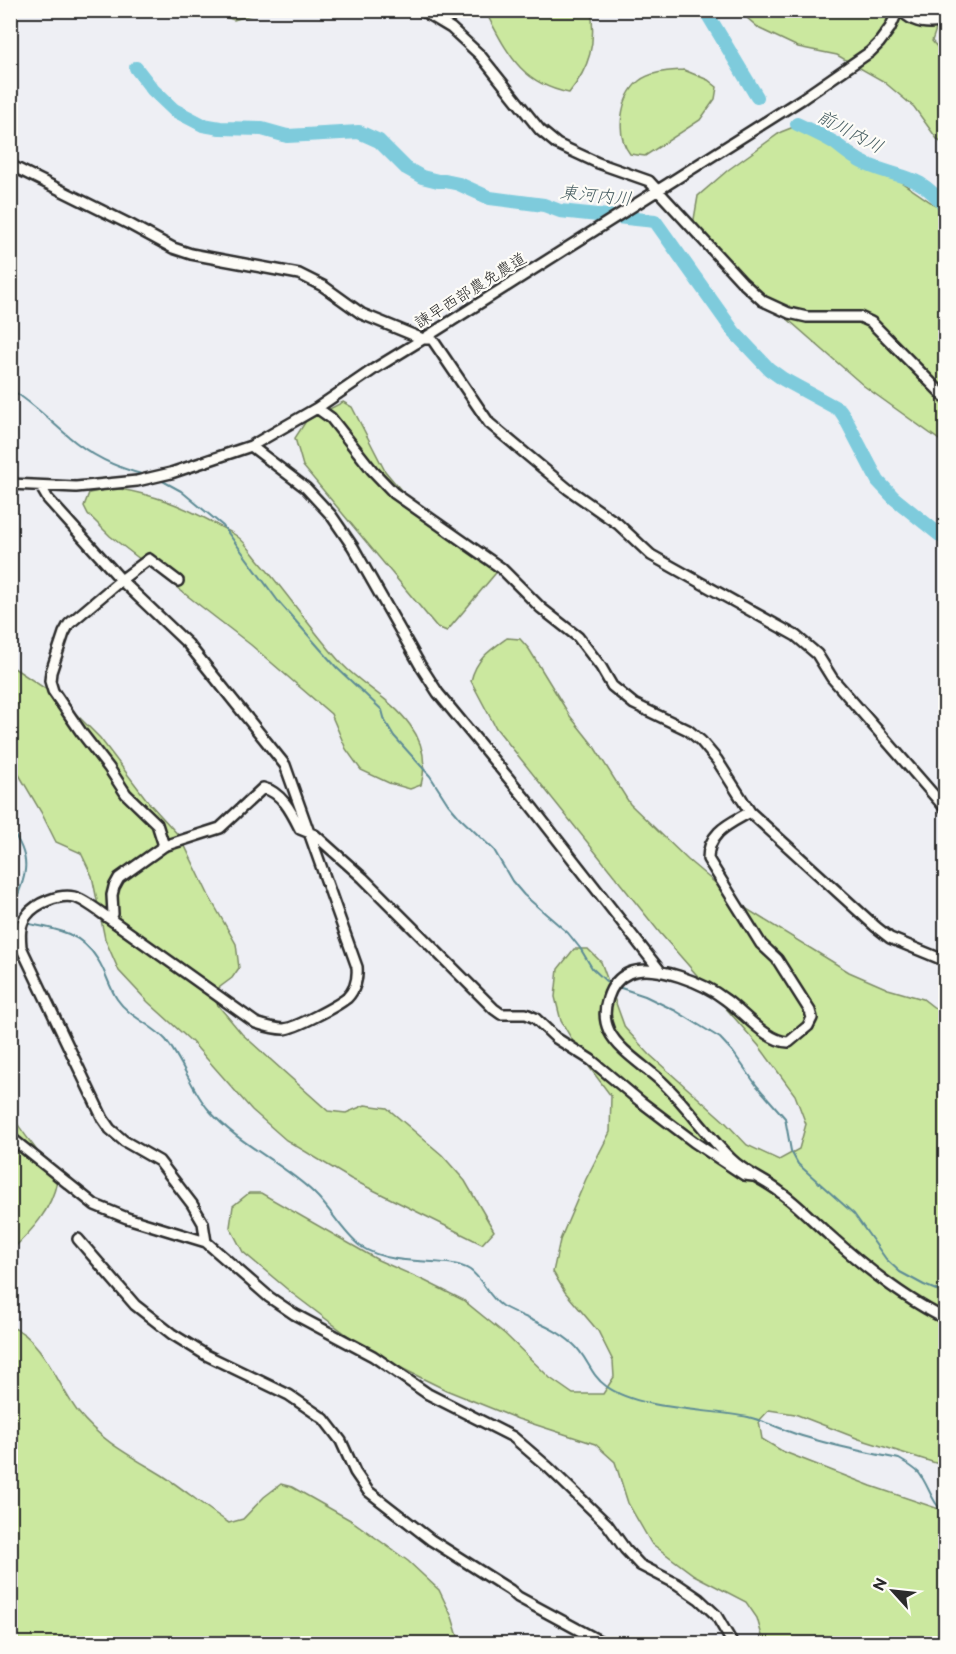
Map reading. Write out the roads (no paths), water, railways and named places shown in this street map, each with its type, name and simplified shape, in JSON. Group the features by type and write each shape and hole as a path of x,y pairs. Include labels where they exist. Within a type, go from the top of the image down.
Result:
{"street":[{"path":"421,10 451,28 480,55 540,130 556,144 598,163 649,181 742,282 763,301 789,313 807,316 860,317 871,322 945,398"},
{"path":"901,12 912,20 932,24 945,21"},
{"name":"諫早西部農免農道","path":"10,484 76,487 137,481 171,473 251,446 317,408 374,369 802,99 870,52 901,12"},
{"path":"10,165 173,248 191,254 299,274 323,286 362,314 423,339 432,339 489,423 568,489 618,525 651,555 809,645 832,678 945,809"},
{"path":"317,408 330,418 372,470 394,493 501,568 541,608 578,637 612,686 634,704 688,730 701,741 717,760 750,812 890,938 945,962"},
{"path":"251,446 306,488 331,515 353,547 438,693 514,784 661,972"},
{"path":"41,487 48,499 121,580 188,644 285,765 357,967 358,976 347,998 297,1026 285,1029 272,1028 256,1023 110,919 75,897 59,897 40,905 27,915 20,930 21,947 103,1119 110,1129 124,1141 159,1161 192,1204 203,1223 206,1242"},
{"path":"164,846 157,824 126,794 110,768 52,691 50,681 64,633 69,624 121,580 149,559 178,580"},
{"path":"110,919 113,914 112,895 119,878 164,846 220,828 263,788 271,790 291,811 300,829 315,835 371,885 494,1009 501,1014 526,1014 535,1018 556,1038 591,1060 694,1142 744,1175 753,1176"},
{"path":"750,812 721,828 708,849 708,859 761,944 777,959 810,1011 812,1018 807,1026 789,1042 781,1042 725,999 700,985 644,969 618,979 606,1001 604,1010 610,1034 683,1104 732,1161 781,1192 862,1263 921,1305 945,1319"},
{"path":"10,1137 95,1205 127,1218 206,1242 277,1303 373,1356 428,1394 513,1437 607,1524 640,1565 677,1584 699,1599 716,1615 733,1644"},
{"path":"78,1239 135,1305 172,1334 206,1355 288,1395 324,1419 341,1441 355,1472 368,1491 386,1507 431,1540 510,1590 518,1598 605,1644"}],"waterway":[{"name":"前川内川","path":"705,10 757,97"},
{"name":"東河内川","path":"136,68 153,90 174,110 203,125 220,128 262,129 287,136 359,132 379,141 406,168 422,177 459,184 490,198 544,205 560,211 655,221 734,332 769,369 840,410 878,481 894,498 946,540"},
{"name":"前川内川","path":"797,124 835,143 862,162 918,182 936,196 946,208"},
{"path":"10,389 33,405 85,449 114,465 145,475"},
{"path":"159,479 181,491 223,526 278,601 337,668 382,710 385,721 394,736 430,776 460,818 494,850 512,881 524,895 568,933 592,968 613,985"},
{"path":"10,828 23,850 25,860 23,879 11,912 18,921"},
{"path":"29,924 59,930 77,938 92,951 122,1005 166,1040 208,1109 232,1133 314,1193 360,1246 386,1257 452,1264 470,1270 502,1306 548,1327 565,1338 578,1349 601,1382 620,1394 674,1408 748,1417 820,1441 899,1459 919,1473 937,1505 946,1514"},
{"path":"618,987 645,996 676,1011 720,1038 785,1118 791,1151 798,1164 854,1214 886,1259 900,1272 946,1294"}]}
